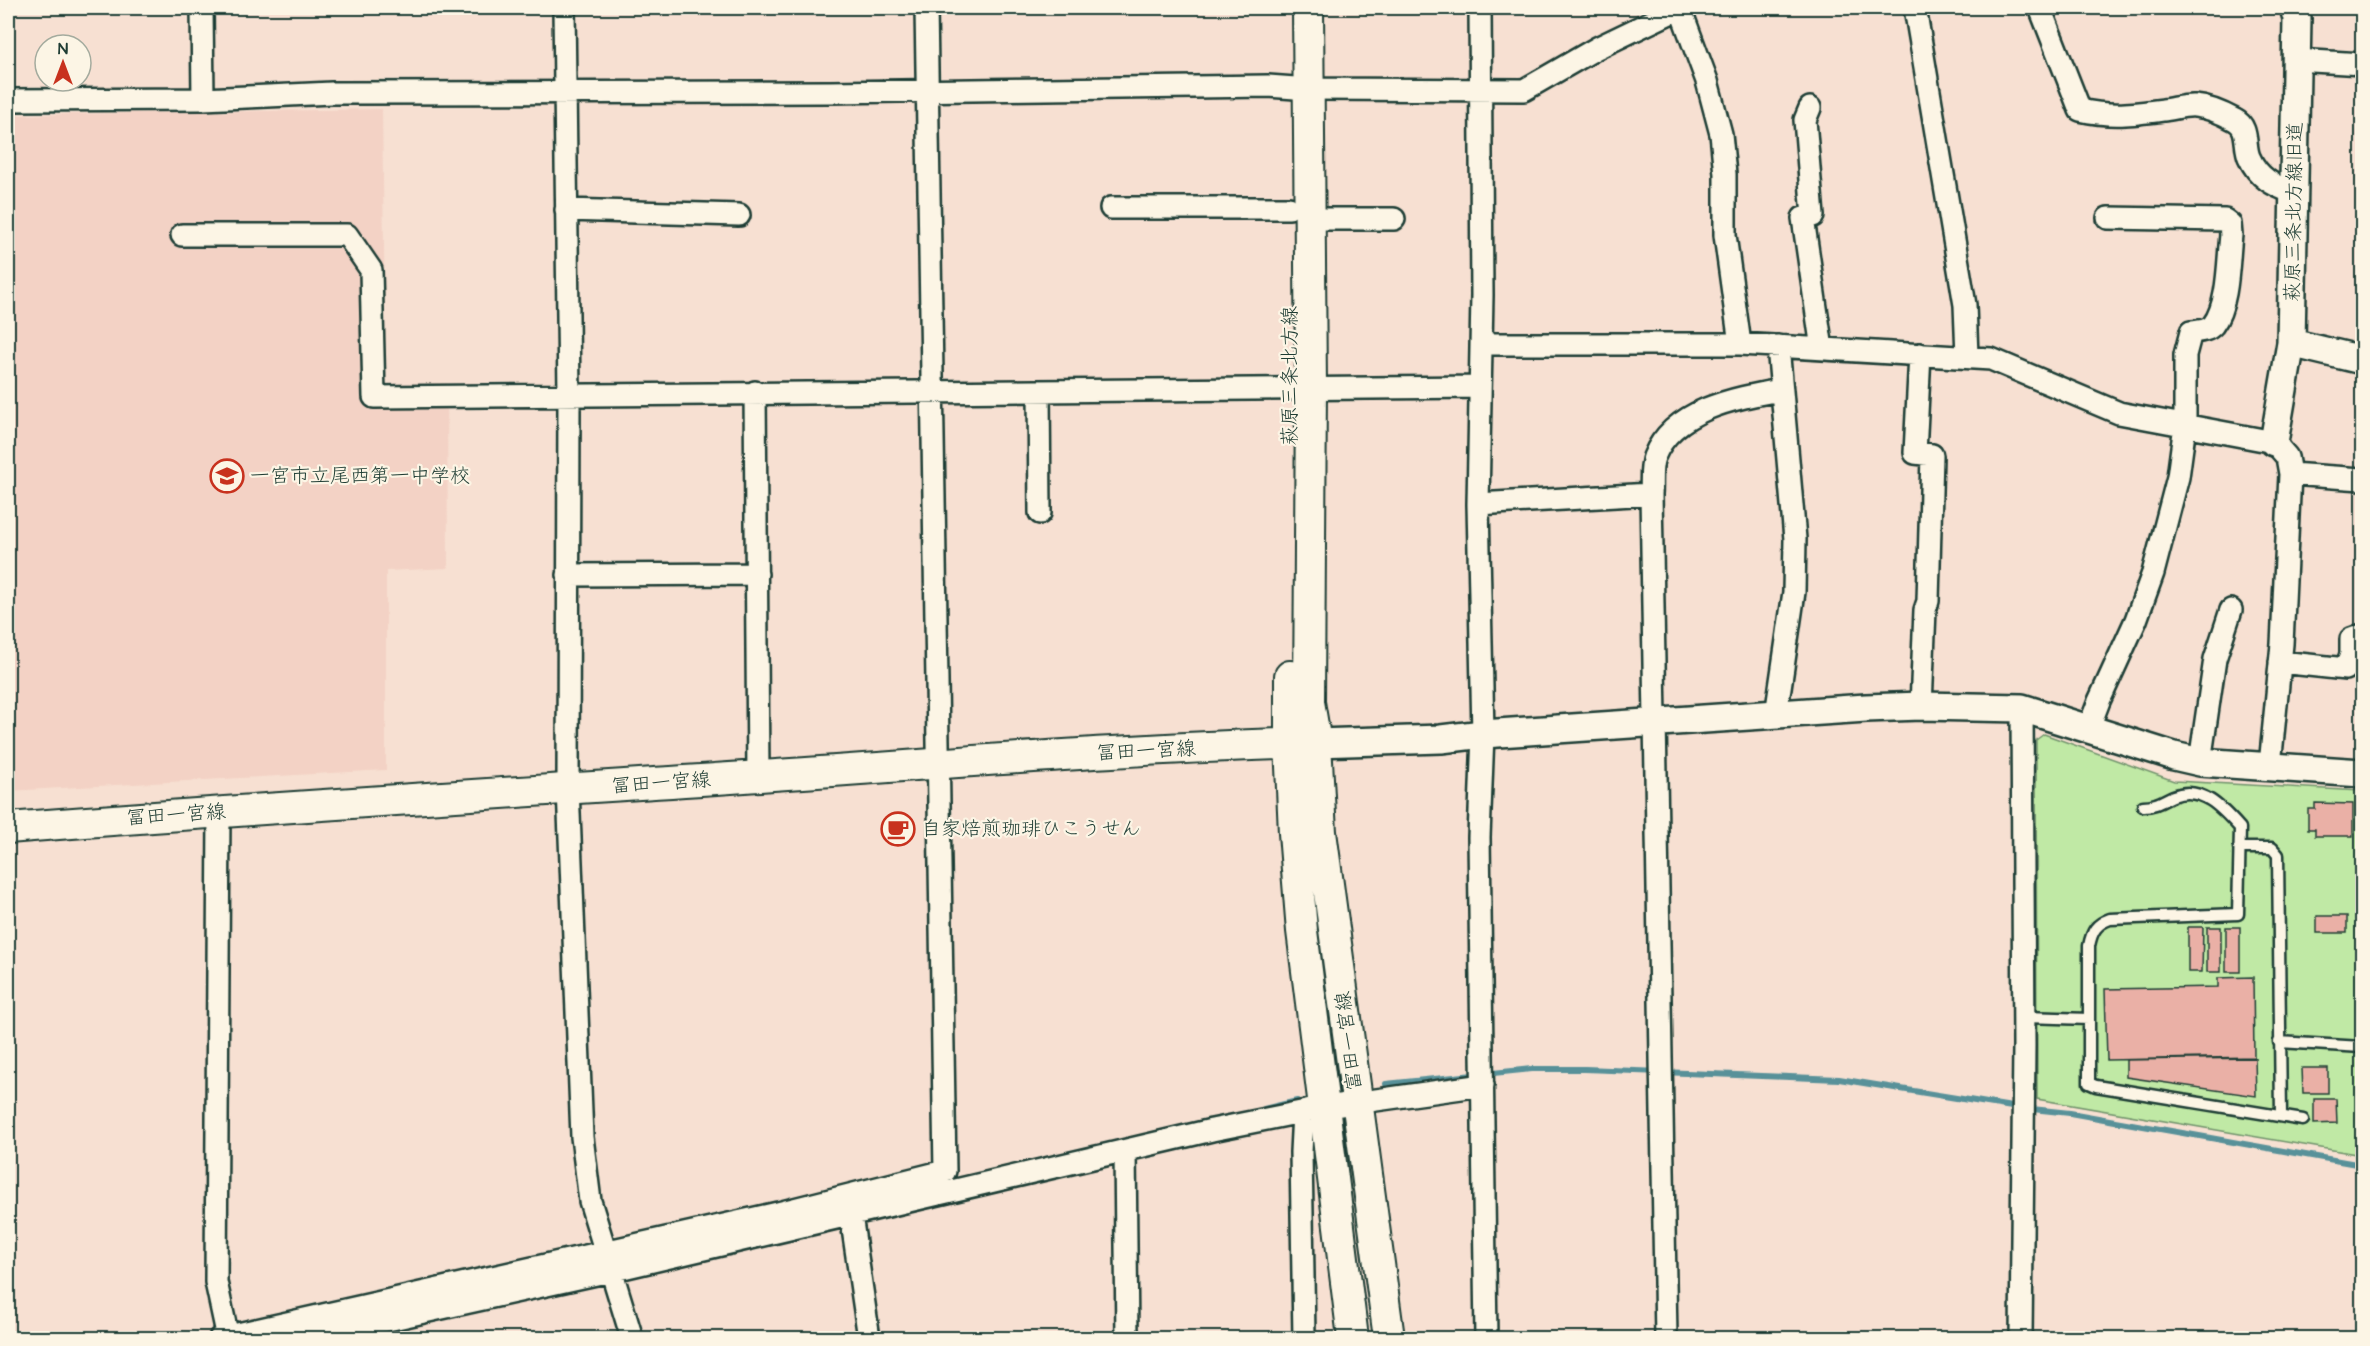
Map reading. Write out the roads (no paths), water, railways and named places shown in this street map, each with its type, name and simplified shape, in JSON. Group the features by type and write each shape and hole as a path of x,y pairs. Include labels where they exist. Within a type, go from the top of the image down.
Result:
{"main road":[{"name":"萩原三条北方線","path":"1287,8 1299,87"},
{"name":"萩原三条北方線","path":"1303,743 1299,87 1308,8"},
{"name":"冨田一宮線","path":"8,828 219,811 568,788 1303,743"},
{"name":"富田一宮線","path":"1303,743 1321,832 1389,1338"},
{"name":"富田一宮線","path":"1303,743 1294,832 1314,1110 1353,1338"}],"street":[{"path":"202,8 203,99"},
{"path":"564,8 569,393 568,788 584,1159 590,1201 632,1338"},
{"path":"306,1338 945,1171 926,8"},
{"path":"1480,8 1481,344 1478,504 1484,734 1479,837 1486,1338"},
{"path":"8,100 203,99 332,93 1299,87 1524,90 1597,48 1680,8 1707,81 1721,134 1725,174 1725,235 1740,344"},
{"path":"1915,8 1965,305 1968,356"},
{"path":"2040,8 2080,110 2103,115 2131,115 2196,106 2222,114 2238,121 2244,130 2248,156 2260,176 2276,187 2295,193"},
{"name":"萩原三条北方線旧道","path":"2274,442 2291,343 2297,18 2294,8"},
{"path":"2296,60 2362,64"},
{"path":"1810,108 1805,120 1812,216 1803,218 1822,349"},
{"path":"1110,208 1300,213 1394,219"},
{"path":"566,210 739,215"},
{"path":"2088,730 2136,620 2152,573 2178,477 2185,425 2186,355 2191,332 2202,331 2212,326 2223,303 2231,235 2230,224 2225,220 2108,218"},
{"path":"182,235 347,235 372,270 374,397 569,393 1480,387"},
{"path":"2291,343 2362,360"},
{"path":"1481,344 1740,344 1991,358 2119,413 2274,442 2287,457 2290,474 2280,662 2270,765"},
{"path":"1776,715 1794,592 1795,539 1786,428 1780,390 1778,346"},
{"path":"1920,354 1915,453 1932,455 1928,601 1925,610 1921,706"},
{"path":"1665,1338 1654,723 1651,494 1653,459 1664,440 1687,420 1709,408 1734,399 1780,390"},
{"path":"1039,391 1040,513"},
{"path":"755,392 758,776"},
{"path":"2290,474 2362,479"},
{"path":"1478,504 1651,494"},
{"path":"568,575 757,574"},
{"path":"2200,762 2215,659 2231,610"},
{"path":"2280,662 2346,669 2351,654 2351,639 2362,635"},
{"path":"1303,743 1431,740 1484,734 1921,706 2022,708 2088,730 2200,762 2362,773"},
{"path":"2021,1338 2024,1017 2022,708"},
{"path":"219,811 216,1282 226,1338 607,1261 851,1215 1212,1130 1357,1104 1483,1077"},
{"path":"1304,1338 1301,1152 1314,1110"},
{"path":"1125,1151 1127,1338"},
{"path":"851,1215 869,1338"}],"lane":[{"path":"2143,806 2155,806 2175,795 2187,793 2202,795 2223,808 2240,828 2238,914 2110,919 2099,922 2092,933 2090,946 2090,1083 2096,1086 2303,1120"},
{"path":"2239,848 2272,848 2278,855 2279,1042 2282,1116"},
{"path":"2024,1017 2089,1019"},
{"path":"2279,1042 2362,1047"}],"waterway":[{"path":"1386,1084 1532,1069 1839,1079 2012,1107 2070,1113 2362,1165"},
{"path":"1264,1109 1297,1101"},
{"path":"267,1338 293,1332"}],"place":[{"name":"一宮市立尾西第一中学校","path":"227,476"},
{"name":"自家焙煎珈琲ひこうせん","path":"898,829"}]}
